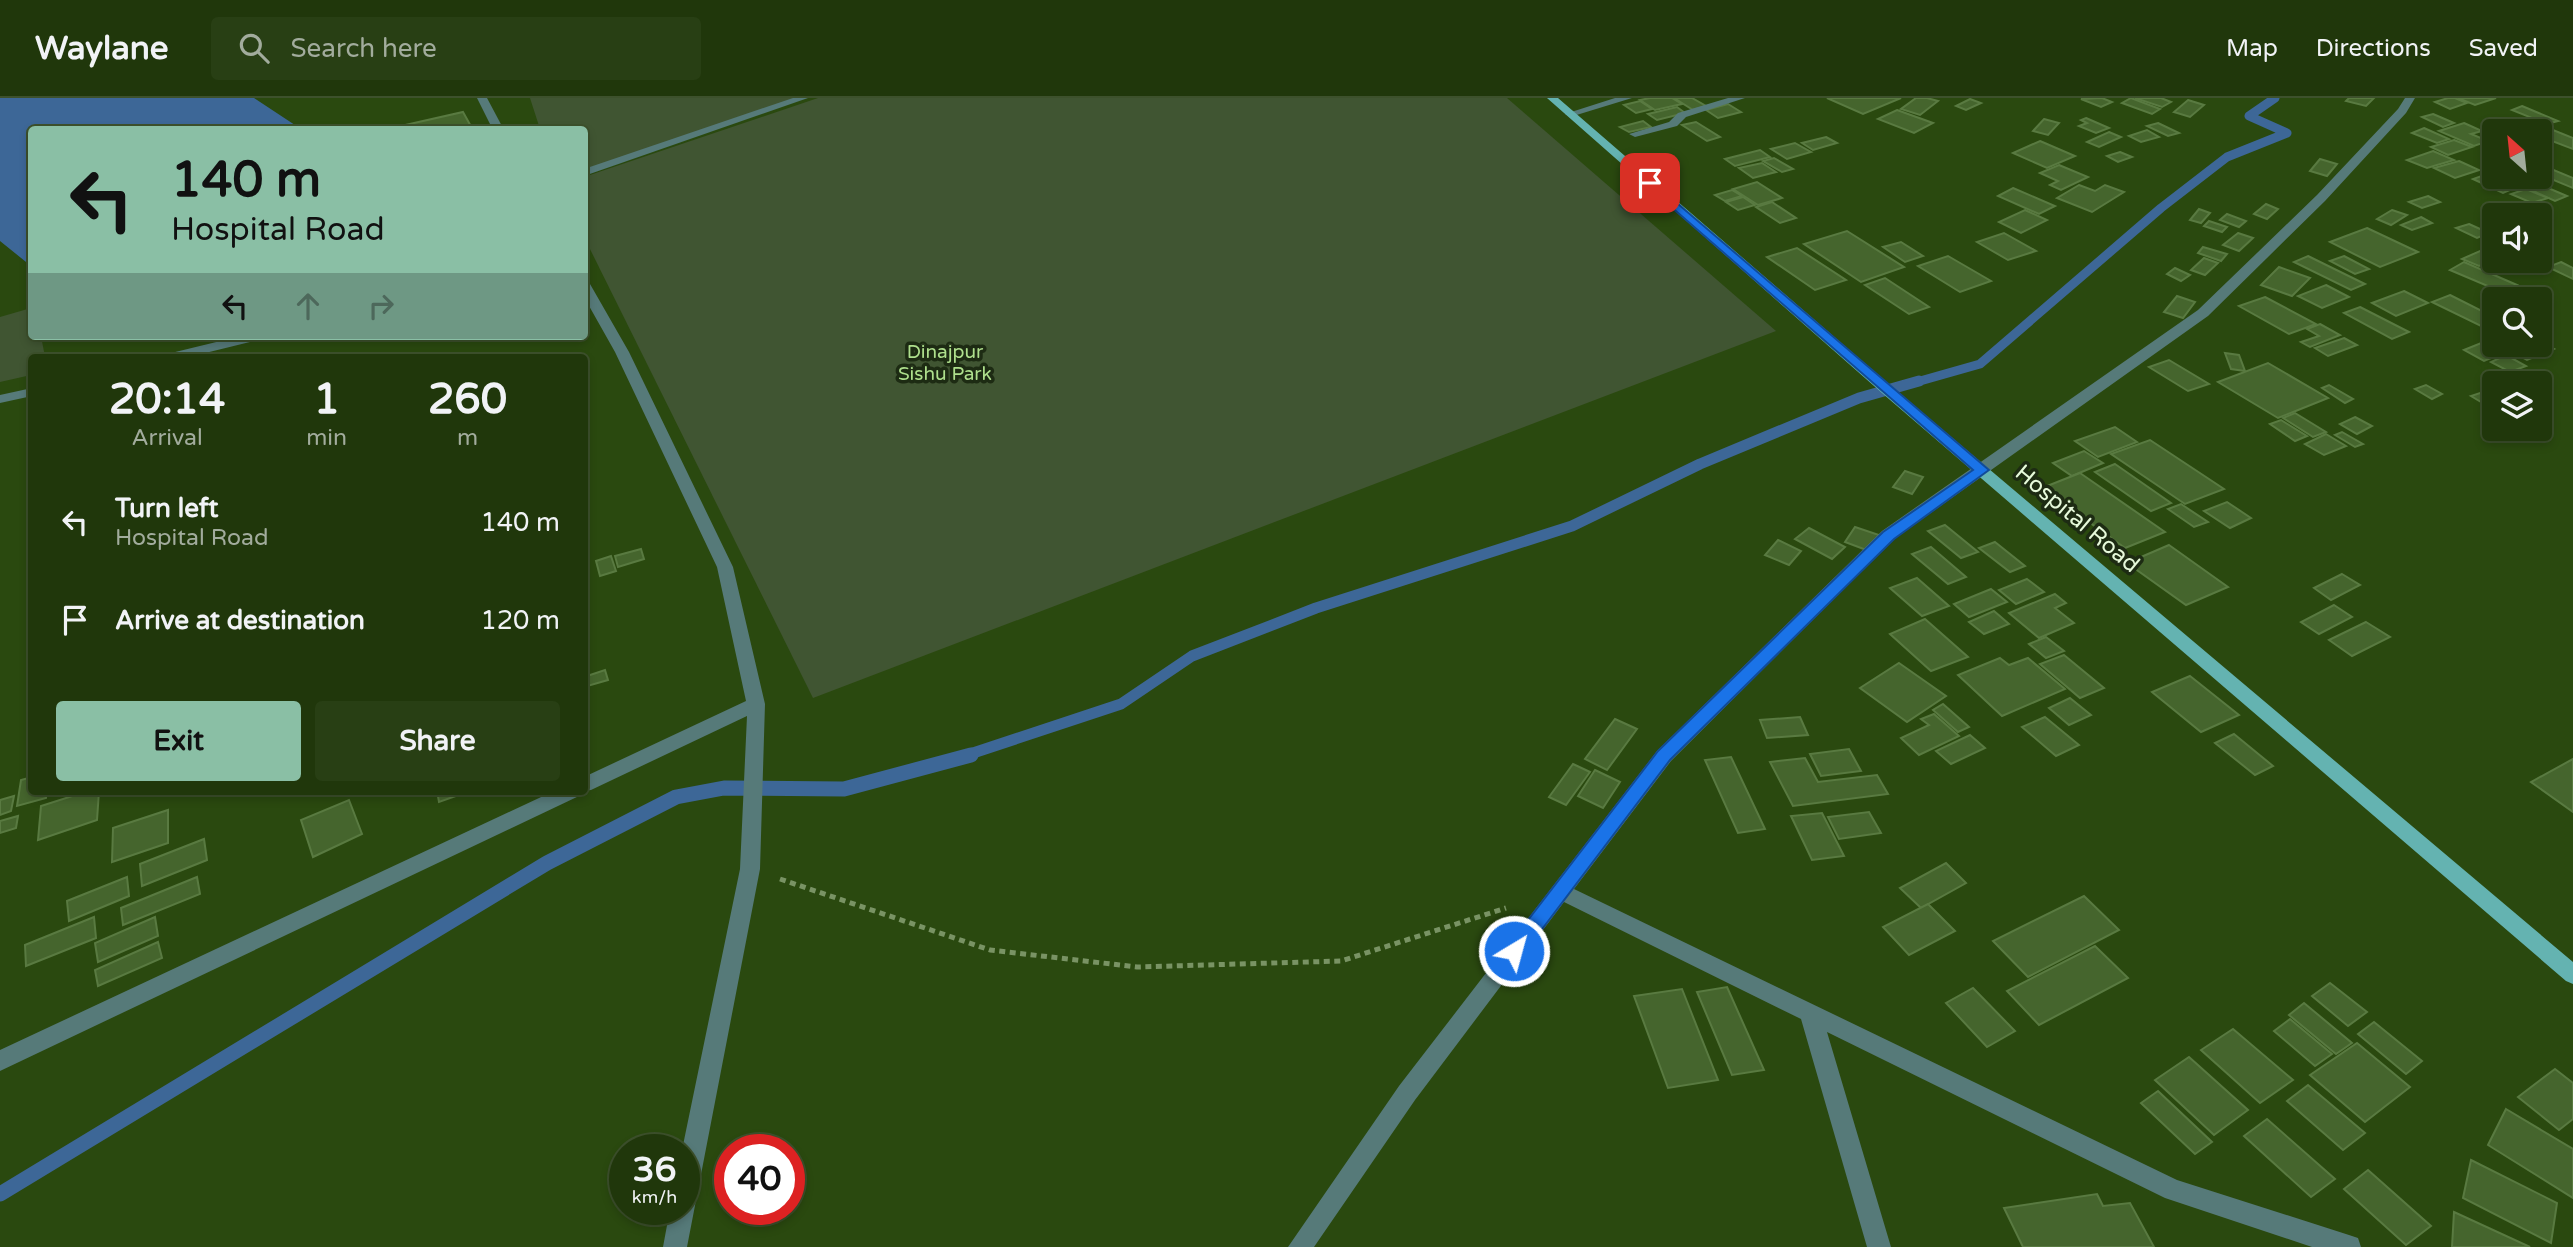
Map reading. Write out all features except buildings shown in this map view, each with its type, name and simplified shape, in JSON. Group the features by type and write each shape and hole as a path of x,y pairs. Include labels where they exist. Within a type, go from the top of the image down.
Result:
{"main road":[{"name":"Hospital Road","path":"1552,98 1916,414 2573,975"}],"street":[{"path":"482,98 497,126"},
{"path":"588,172 803,98"},
{"path":"1570,114 1627,98"},
{"path":"1635,134 1673,124 1682,115 1740,98"},
{"path":"1300,1247 1407,1093 1664,756 1888,535 2203,313 2321,198 2402,111 2410,98"},
{"path":"588,291 622,352 725,566 756,704 750,869 697,1134"},
{"path":"184,354 241,340"},
{"path":"0,399 28,393"},
{"path":"588,783 756,704"},
{"path":"0,1060 563,795"},
{"path":"1560,891 2173,1190 2348,1247"},
{"path":"1811,1015 1879,1247"},
{"path":"675,1247 679,1225"}],"path":[{"path":"750,869 990,950 1137,967 1341,961 1509,907"}],"green space":[{"path":"530,98 800,98 588,173 588,126 539,126"},
{"name":"Dinajpur Sishu Park","path":"818,98 1507,98 1776,331 813,698 588,245 588,176"},
{"path":"28,309 28,340 42,340 44,354 28,354 28,376 0,382 0,317"}],"water":[{"path":"0,98 254,98 296,126 28,126 28,264 0,241"}],"waterway":[{"path":"1913,383 1980,364 2161,208 2227,157 2287,133 2249,116 2275,98"},
{"path":"964,756 1121,704 1192,656 1316,608 1572,526 1700,464 1859,398 1919,381"},
{"path":"0,1194 547,863 676,797 724,788 844,789 971,755"}],"route":[{"path":"1514,951 1664,756 1888,535 1982,470 1650,183"}]}
